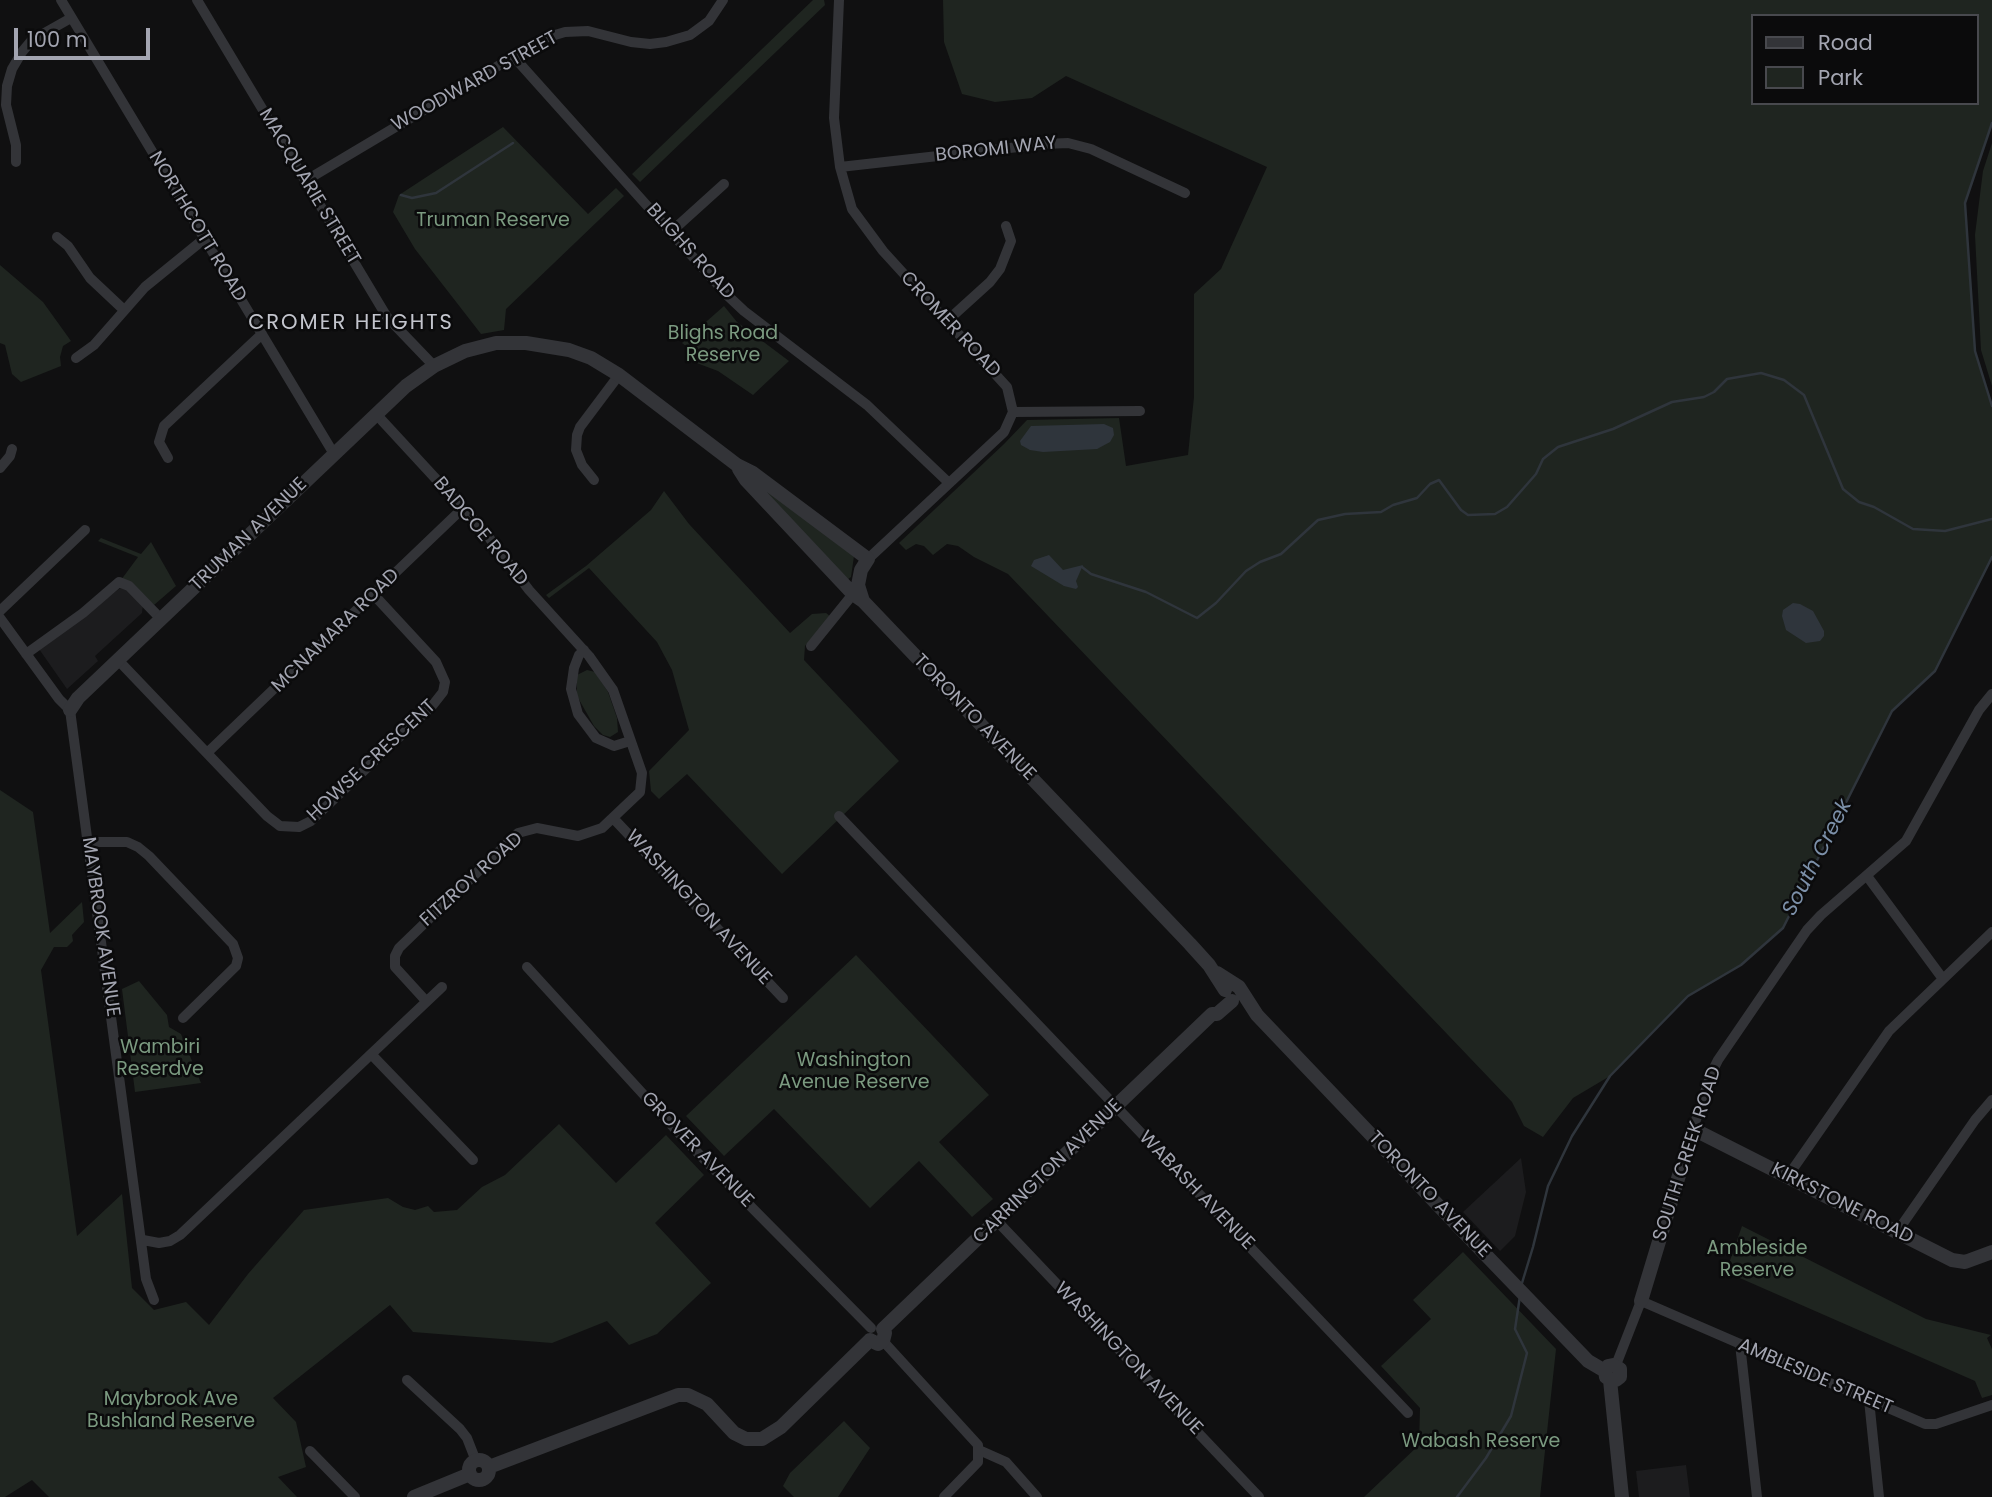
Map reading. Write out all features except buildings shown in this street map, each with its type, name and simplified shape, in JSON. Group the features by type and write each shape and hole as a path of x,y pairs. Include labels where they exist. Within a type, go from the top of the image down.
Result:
{"street":[{"name":"NORTHCOTT ROAD","path":"61,0 334,454"},
{"name":"MACQUARIE STREET","path":"197,0 387,317 434,366"},
{"name":"WOODWARD STREET","path":"305,181 545,38 565,32 588,31 631,42 666,43 690,35 709,21 723,0"},
{"name":"CROMER ROAD","path":"839,0 834,118 840,167 852,209 867,232 1007,387 1013,412"},
{"path":"16,162 16,145 6,105 7,86 12,69 32,40 71,18"},
{"name":"BLIGHS ROAD","path":"513,56 744,311 867,405 949,483"},
{"name":"BOROMI WAY","path":"840,167 1068,143 1091,149 1185,193"},
{"path":"671,231 724,184"},
{"path":"947,321 995,276 1004,262 1012,241 1006,226"},
{"path":"57,237 68,246 90,278 124,310"},
{"path":"76,358 94,345 145,287 204,239"},
{"path":"1012,241 1024,240"},
{"path":"168,458 159,442 164,426 262,334"},
{"name":"TORONTO AVENUE","path":"434,366 479,346 505,342 553,346 580,354 619,375 737,465 753,473 868,559"},
{"name":"TRUMAN AVENUE","path":"70,710 78,698 376,414 406,386 434,366"},
{"path":"594,480 582,465 576,450 577,435 580,426 619,375"},
{"path":"811,646 858,597 861,570 868,559 1004,432 1013,412 1140,411"},
{"name":"BADCOE ROAD","path":"376,414 501,552 529,590 584,650 613,690 642,773 640,792 613,818"},
{"path":"0,468 12,449"},
{"name":"TORONTO AVENUE","path":"737,465 746,480 1181,935 1232,994 1257,1015 1588,1361 1610,1372"},
{"name":"MCNAMARA ROAD","path":"207,753 463,508"},
{"path":"0,611 85,530"},
{"path":"26,654 83,613 119,582 127,584 162,618"},
{"name":"HOWSE CRESCENT","path":"118,660 275,823 299,827 311,821 432,706 443,692 442,672 436,663 374,595"},
{"path":"0,618 70,710"},
{"path":"584,650 574,668 571,690 578,714 596,738 614,746 630,741"},
{"name":"SOUTH CREEK ROAD","path":"1622,1497 1610,1372 1641,1301 1711,1074 1807,930 1913,832 1956,750 1979,710 1992,694"},
{"name":"MAYBROOK AVENUE","path":"70,710 143,1240 146,1279 154,1300"},
{"name":"WABASH AVENUE","path":"839,816 1408,1413"},
{"name":"WASHINGTON AVENUE","path":"613,818 783,998"},
{"name":"FITZROY ROAD","path":"426,1001 395,967 395,956 399,948 518,833 537,828 578,836 602,828 613,818"},
{"path":"89,842 127,842 138,847 233,944 238,958 236,967 183,1018"},
{"path":"1867,876 1942,978"},
{"path":"1788,1177 1889,1031 1992,932"},
{"name":"GROVER AVENUE","path":"527,967 686,1141 877,1334 975,1440 979,1450 1006,1462 1037,1497"},
{"path":"143,1240 159,1243 180,1235 442,987"},
{"name":"CARRINGTON AVENUE","path":"478,1467 664,1398 688,1395 707,1404 734,1433 746,1439 770,1436 1212,1014 1212,1009 1232,994"},
{"path":"371,1054 473,1160"},
{"path":"1897,1232 1975,1120 1992,1100"},
{"name":"KIRKSTONE ROAD","path":"1693,1129 1952,1261 1965,1262 1992,1252"},
{"name":"WASHINGTON AVENUE","path":"997,1221 1259,1497"},
{"name":"AMBLESIDE STREET","path":"1641,1301 1930,1425 1992,1405"},
{"path":"1740,1344 1757,1497"},
{"path":"407,1380 460,1429 467,1438 478,1467 414,1497"},
{"path":"1869,1400 1879,1497"},
{"path":"944,1497 975,1467 979,1450"},
{"path":"310,1451 355,1497"}],"shaded area":[{"path":"1104,424 1113,428 1114,435 1110,442 1097,449 1043,452 1030,450 1021,445 1020,441 1031,426"},
{"path":"1049,555 1063,570 1083,565 1076,581 1076,589 1064,586 1031,566 1034,560"},
{"path":"123,586 143,604 142,613 95,656 98,661 67,689 39,649"},
{"path":"1793,603 1813,611 1824,631 1820,641 1806,643 1786,630 1783,610"},
{"path":"1521,1158 1526,1192 1515,1236 1500,1251 1463,1212"},
{"path":"1686,1465 1690,1497 1639,1497 1636,1471"}],"green space":[{"path":"813,0 824,0 825,5 640,182 632,174"},
{"path":"943,0 1992,0 1992,123 1965,201 1975,351 1992,406 1992,557 1935,671 1892,711 1783,928 1741,965 1688,996 1610,1076 1573,1098 1543,1137 1524,1126 1512,1102 1008,574 958,546 947,544 933,555 924,546 916,544 906,550 899,543 1027,420 1119,418 1126,466 1188,455 1194,397 1194,294 1221,269 1267,167 1066,76 1032,98 995,102 962,94 944,42"},
{"name":"Truman Reserve","path":"503,127 588,214 616,188 624,196 506,309 504,330 481,334 415,249 393,212 399,195"},
{"path":"1992,143 1992,386 1981,350 1975,235 1983,171"},
{"path":"0,265 43,302 71,341 63,346 61,366 21,382 12,374 5,345 0,343"},
{"name":"Blighs Road Reserve","path":"724,306 737,322 789,361 753,395 718,371 694,362 699,356 682,343"},
{"path":"747,474 854,556 851,577 847,580"},
{"path":"664,491 689,524 790,633 812,614 826,613 830,616 805,646 804,660 899,761 782,874 687,774 659,799 651,791 649,771 689,730 672,670 657,642 589,568 549,598 546,595 586,566 651,510"},
{"path":"101,538 141,554 151,542 176,586 154,605 121,580 138,557 98,541"},
{"path":"587,670 595,672 608,692 617,718 618,732 610,737 603,735 594,726 577,696 577,675"},
{"name":"Maybrook Ave Bushland Reserve","path":"0,790 33,812 50,933 82,902 84,922 72,935 73,941 67,947 54,947 41,970 77,1236 122,1194 132,1288 154,1310 186,1302 209,1325 248,1274 304,1210 388,1198 403,1207 415,1210 428,1206 434,1212 457,1210 482,1187 505,1175 559,1124 616,1183 666,1135 704,1175 655,1223 711,1283 657,1334 629,1345 607,1321 552,1343 413,1332 390,1305 273,1398 296,1422 306,1467 278,1477 297,1497 49,1497 32,1480 5,1497 0,1497"},
{"name":"Washington Avenue Reserve","path":"856,955 989,1095 939,1142 993,1199 972,1217 919,1161 870,1208 774,1109 724,1156 686,1116"},
{"name":"Wambiri Reserdve","path":"139,981 167,1015 169,1027 181,1034 201,1083 135,1092 122,989"},
{"name":"Ambleside Reserve","path":"1742,1226 1926,1319 1991,1335 1987,1338 1992,1349 1992,1395 1982,1398 1975,1381 1726,1272"},
{"name":"Wabash Reserve","path":"1463,1252 1556,1349 1540,1497 1364,1497 1419,1445 1420,1408 1381,1366 1431,1319 1413,1300"},
{"path":"844,1421 870,1448 838,1497 794,1497 783,1486 790,1473"}],"waterway":[{"name":"South Creek","path":"1992,123 1965,203 1975,351 1992,406"},
{"path":"401,195 412,198 436,193 513,143"},
{"path":"1082,567 1091,574 1146,592 1197,618 1216,603 1246,571 1281,554 1318,520 1345,514 1381,512 1393,505 1417,498 1430,484 1439,480 1461,510 1468,515 1495,514 1507,507 1536,474 1543,459 1558,447 1613,429 1672,402 1704,397 1714,392 1727,379 1761,373 1784,380 1804,395 1843,489 1859,502 1874,507 1913,529 1945,531 1992,519"},
{"name":"South Creek","path":"1522,1283 1548,1186 1572,1136 1610,1076 1688,996 1741,965 1783,928 1892,711 1935,671 1992,557"},
{"name":"South Creek","path":"1457,1497 1486,1458 1511,1416 1527,1353 1515,1329 1520,1296"}],"district":[{"name":"CROMER HEIGHTS","path":"351,324"}]}
